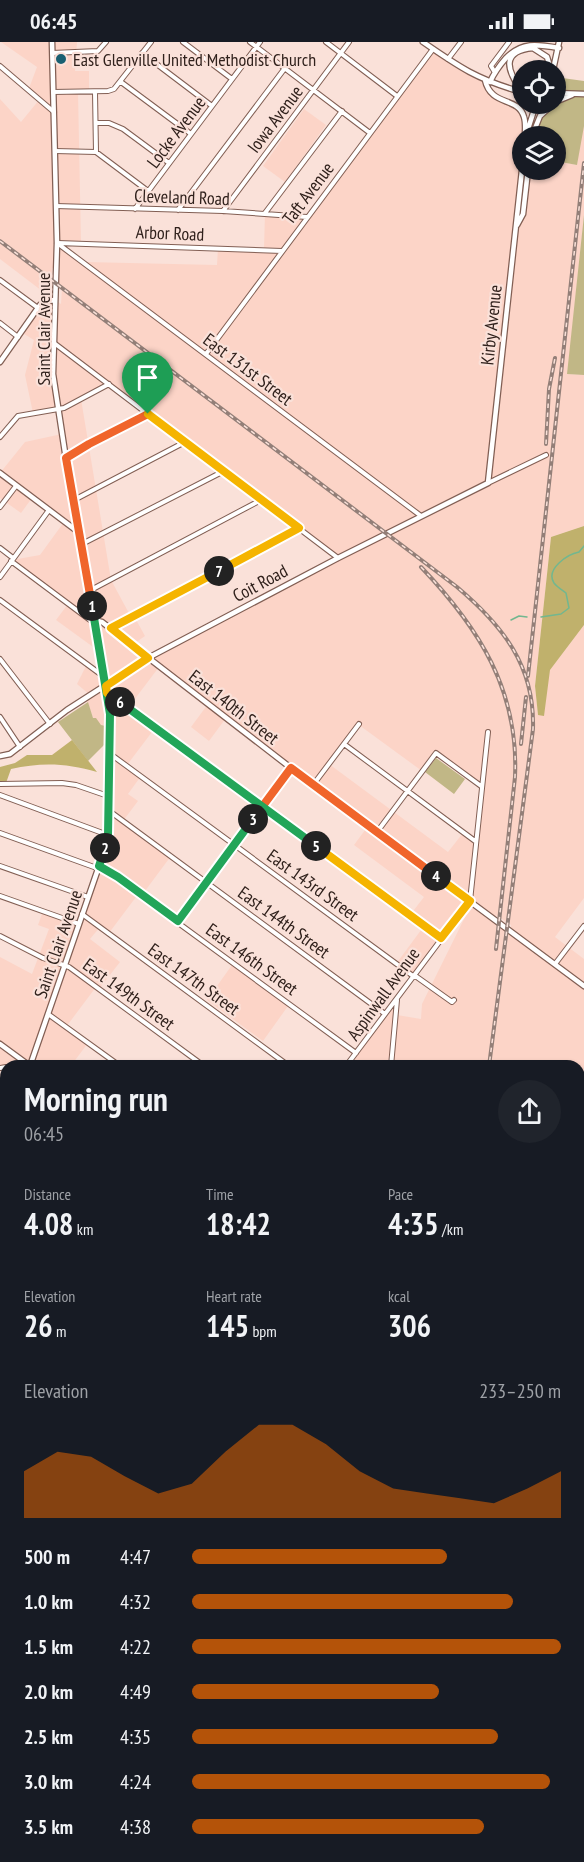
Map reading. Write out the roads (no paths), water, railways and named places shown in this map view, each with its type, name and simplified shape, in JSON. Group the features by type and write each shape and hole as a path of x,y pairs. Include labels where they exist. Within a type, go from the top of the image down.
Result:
{"street":[{"name":"Saint Clair Avenue","path":"32,1060 108,835 110,714 77,531 53,374 57,243 52,42"},
{"path":"52,53 99,51 106,42"},
{"path":"53,92 95,92 114,89 150,42"},
{"path":"183,42 232,79"},
{"path":"250,42 370,132"},
{"name":"Locke Avenue","path":"135,209 260,42"},
{"path":"326,42 398,96"},
{"name":"Iowa Avenue","path":"223,212 349,42"},
{"path":"423,42 487,81 512,89"},
{"path":"448,59 461,42"},
{"path":"494,71 491,66 508,42"},
{"path":"525,126 522,112 513,104 494,97 487,91 487,81 513,49 532,43 546,46"},
{"path":"512,78 509,65 511,58 520,51 559,45 555,60"},
{"path":"534,48 548,60"},
{"name":"Taft Avenue","path":"206,354 433,49"},
{"path":"142,53 212,106"},
{"path":"0,66 54,113"},
{"path":"178,210 285,68"},
{"path":"121,82 190,134"},
{"path":"95,92 96,152"},
{"path":"265,213 342,111"},
{"path":"96,123 109,123 123,129 169,163"},
{"path":"55,151 96,152 148,191"},
{"name":"Kirby Avenue","path":"488,483 521,180"},
{"path":"516,227 523,214 527,180"},
{"name":"Cleveland Road","path":"56,206 265,213 307,217"},
{"name":"Arbor Road","path":"57,243 282,251"},
{"name":"East 131st Street","path":"57,243 421,516"},
{"path":"0,280 38,308"},
{"path":"0,362 38,308 46,301 55,300"},
{"path":"0,323 18,337"},
{"path":"54,343 338,558"},
{"path":"0,437 18,416 59,410 109,384"},
{"path":"66,458 148,414"},
{"path":"74,500 185,442"},
{"name":"Coit Road","path":"0,756 5,756 20,747 148,658 338,558 546,455"},
{"path":"80,545 224,471"},
{"path":"0,473 77,531"},
{"path":"0,507 16,486"},
{"path":"89,591 261,500"},
{"path":"0,577 49,510"},
{"path":"61,519 67,519 75,513"},
{"path":"111,628 299,528"},
{"name":"East 140th Street","path":"0,548 12,560 90,620 102,622 111,628 313,785 583,983"},
{"path":"0,600 104,676"},
{"path":"0,659 50,724"},
{"path":"107,693 441,938"},
{"path":"0,717 20,747"},
{"path":"313,785 359,724"},
{"path":"470,901 488,732"},
{"path":"344,744 476,842"},
{"name":"East 143rd Street","path":"109,752 414,976 445,998 452,1002 454,1000"},
{"path":"377,832 436,753 482,787"},
{"path":"178,921 291,768"},
{"path":"0,784 62,783 76,785 108,796"},
{"path":"0,795 108,835"},
{"name":"East 144th Street","path":"108,810 385,1014"},
{"name":"East 146th Street","path":"0,833 94,867 99,866 118,877 356,1053"},
{"path":"0,866 88,897"},
{"path":"0,896 79,924"},
{"name":"Aspinwall Avenue","path":"351,1060 470,901"},
{"name":"East 147th Street","path":"82,914 281,1060"},
{"path":"555,964 584,926"},
{"name":"East 149th Street","path":"0,936 43,958 69,967 196,1060"},
{"path":"392,1060 397,999"},
{"path":"48,1014 112,1060"},
{"path":"0,1044 22,1060"}],"waterway":[{"path":"541,617 561,614 569,608 566,593 554,583 553,573 559,563 579,552 584,546"},
{"path":"511,620 519,616 527,617"}],"railway":[{"path":"528,676 584,163"},
{"path":"0,241 457,587 489,617 513,649 528,686 533,729 490,1060"},
{"path":"546,444 549,389 555,358"},
{"path":"421,567 461,613 477,637 502,688 510,716 515,777 496,949"},
{"path":"521,744 526,697"}],"place":[{"name":"East Glenville United Methodist Church","path":"61,59"}]}
